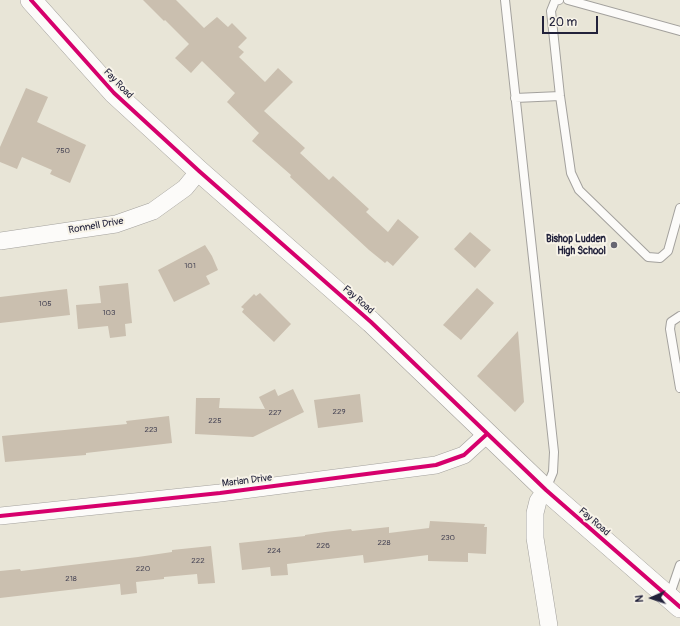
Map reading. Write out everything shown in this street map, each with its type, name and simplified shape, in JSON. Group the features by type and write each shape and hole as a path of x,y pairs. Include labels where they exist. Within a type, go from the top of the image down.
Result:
{"street":[{"name":"Fay Road","path":"31,0 114,93 199,171 371,322 546,490 674,602"},
{"name":"Ronnell Drive","path":"0,242 116,224 154,211 185,188 199,171"},
{"name":"Marian Drive","path":"0,516 220,493 436,465 464,456 487,434"},
{"path":"546,490 538,501 535,513 535,538 549,626"}],"lane":[{"path":"504,0 554,452 553,472 546,490"},
{"path":"559,0 555,2 551,10 560,96 572,173 578,190 648,257 660,258 668,251 680,208"},
{"path":"568,0 680,31"},
{"path":"515,98 560,96"},
{"path":"680,316 671,322 670,329 680,388"},
{"path":"674,602 680,565"}],"building":[{"path":"143,0 176,0 204,28 217,17 228,27 232,23 247,38 238,47 244,52 239,57 265,82 278,68 293,82 264,111 305,148 300,153 329,180 333,176 369,209 366,212 388,232 398,219 419,237 393,266 387,261 385,263 369,250 290,177 291,175 252,141 259,133 227,102 235,93 202,61 191,73 175,58 189,44"},
{"path":"26,88 48,97 37,122 86,145 70,183 50,174 52,170 22,157 17,169 0,162 0,147"},
{"path":"470,232 491,250 475,268 454,249"},
{"path":"205,245 218,270 206,276 210,284 174,302 158,270"},
{"path":"128,283 132,323 125,324 126,336 110,338 108,326 78,329 76,305 101,303 99,286"},
{"path":"477,288 494,303 461,340 443,325"},
{"path":"67,289 70,315 0,323 0,297"},
{"path":"260,293 291,324 274,342 242,312 244,309 241,307 254,294 256,296"},
{"path":"518,331 524,402 515,412 477,376"},
{"path":"275,389 278,396 293,389 304,412 253,437 195,434 196,398 220,398 219,408 265,409 259,397"},
{"path":"360,394 363,422 318,428 314,400"},
{"path":"169,416 172,443 86,453 86,455 5,462 2,436 127,424 126,421"},
{"path":"430,521 485,524 484,527 487,527 486,554 468,553 468,562 428,561 428,555 364,563 363,555 287,564 288,575 271,576 270,567 242,570 239,543 305,536 351,529 352,531 389,527 389,533 429,528"},
{"path":"211,546 215,583 198,584 197,574 164,577 164,579 136,582 137,593 121,595 120,584 0,598 0,571 20,569 21,571 138,557 172,552 172,550"}],"cycle path":[{"path":"31,0 114,93 199,171 371,322 546,490 680,607"},
{"path":"0,516 220,493 436,465 464,455 487,434"}],"place":[{"name":"Bishop Ludden High School","path":"614,245"}]}
